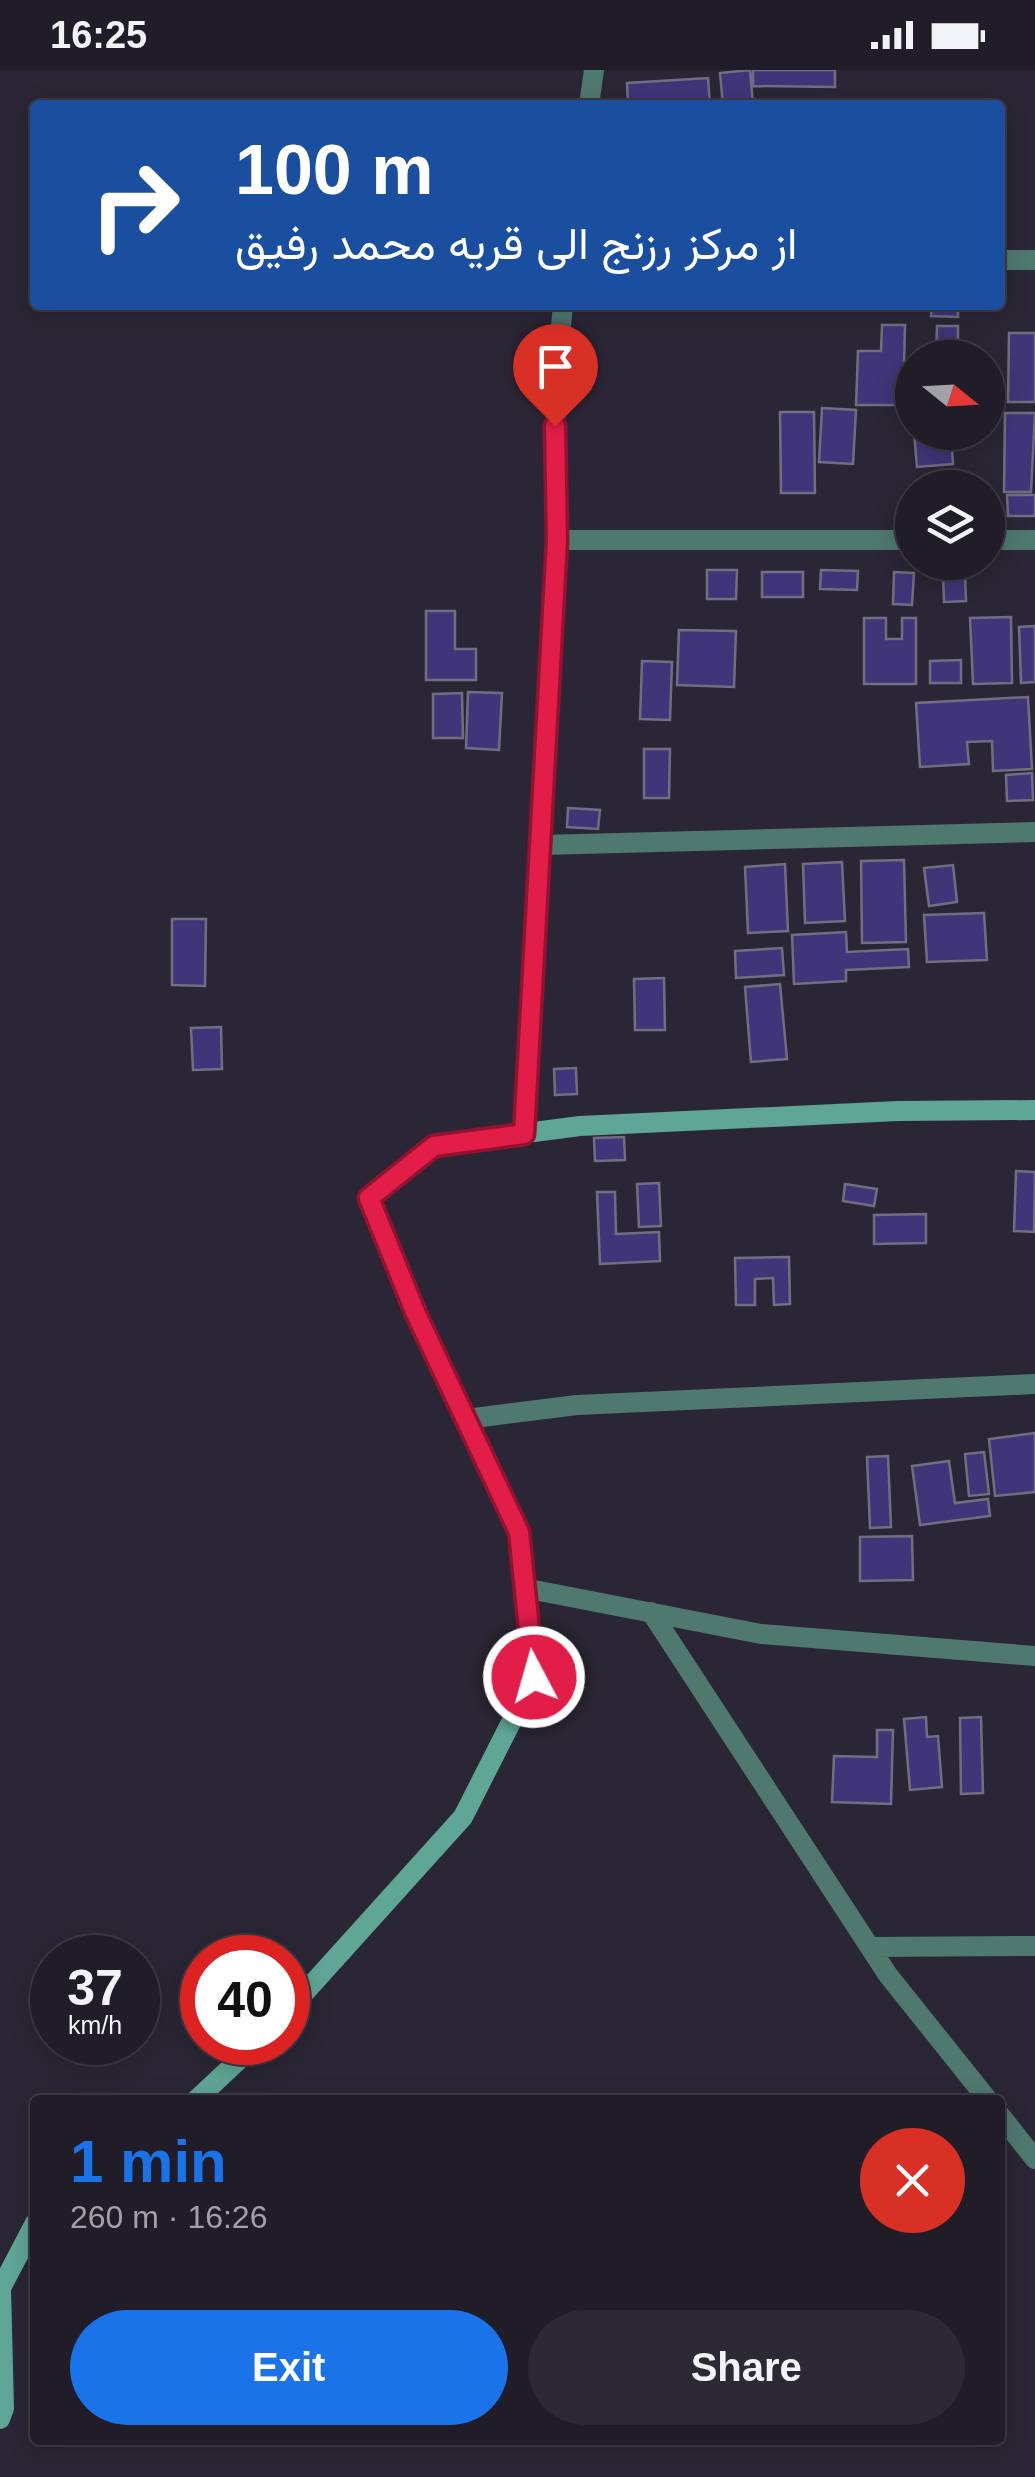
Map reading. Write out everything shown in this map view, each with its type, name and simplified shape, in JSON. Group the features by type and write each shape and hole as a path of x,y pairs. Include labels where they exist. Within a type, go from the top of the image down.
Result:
{"street":[{"path":"590,100 594,70"},
{"path":"1005,260 1035,260"},
{"path":"524,1134 557,540 555,387 563,310"},
{"path":"557,540 895,540"},
{"path":"1005,540 1035,540"},
{"path":"541,845 1035,832"},
{"path":"310,1987 463,1817 534,1677 519,1532 416,1314 369,1198 434,1146 524,1134 620,1124 898,1111 1035,1110"},
{"path":"466,1419 577,1404 1035,1384"},
{"path":"524,1588 761,1634 1035,1656"},
{"path":"651,1612 870,1947 984,2095"},
{"path":"870,1947 1035,1946"},
{"path":"201,2095 233,2065"},
{"path":"1005,2121 1035,2158"},
{"path":"0,2419 4,2408 1,2288 30,2232"}],"building":[{"path":"750,70 753,100 723,100 720,73"},
{"path":"753,70 835,70 835,87 753,86"},
{"path":"708,78 710,100 628,100 627,83"},
{"path":"932,310 958,310 958,317 931,316"},
{"path":"882,325 905,325 905,340 895,340 895,405 856,405 858,351 881,351"},
{"path":"937,326 958,326 958,340 937,340"},
{"path":"1009,333 1035,333 1035,402 1008,402"},
{"path":"822,408 856,410 853,464 819,462"},
{"path":"780,412 814,412 815,493 781,493"},
{"path":"1005,413 1035,413 1031,492 1005,492"},
{"path":"916,450 952,450 953,464 917,467"},
{"path":"1007,495 1035,495 1035,516 1008,516"},
{"path":"707,570 737,570 736,599 707,599"},
{"path":"821,570 858,571 857,590 820,589"},
{"path":"762,572 803,572 803,597 762,597"},
{"path":"894,572 895,580 914,580 912,605 893,604"},
{"path":"943,580 965,580 966,601 944,602"},
{"path":"426,611 455,611 455,649 476,649 476,680 426,680"},
{"path":"1011,617 1012,683 973,684 970,618"},
{"path":"864,618 886,618 886,639 902,639 902,618 916,618 916,684 864,684"},
{"path":"1035,626 1035,682 1021,683 1019,627"},
{"path":"679,630 736,631 734,687 677,685"},
{"path":"961,660 961,683 930,683 930,661"},
{"path":"642,661 672,662 670,720 640,719"},
{"path":"468,692 502,693 499,750 466,748"},
{"path":"462,693 463,738 433,738 433,694"},
{"path":"1028,697 1032,769 993,771 992,741 967,742 969,764 920,767 916,703"},
{"path":"644,749 670,749 669,798 644,798"},
{"path":"1032,773 1033,800 1007,801 1006,775"},
{"path":"568,808 600,810 598,829 567,827"},
{"path":"904,860 906,942 862,943 861,861"},
{"path":"842,862 845,921 805,923 803,864"},
{"path":"785,864 788,931 748,933 745,867"},
{"path":"953,865 957,902 929,906 924,868"},
{"path":"984,913 987,960 927,962 924,915"},
{"path":"172,919 206,919 205,986 172,985"},
{"path":"846,932 847,952 908,949 909,967 846,970 846,981 794,984 792,935"},
{"path":"782,948 784,975 736,978 735,951"},
{"path":"664,978 665,1030 635,1030 634,979"},
{"path":"780,984 787,1059 751,1062 745,987"},
{"path":"221,1027 222,1069 193,1070 191,1028"},
{"path":"576,1068 577,1094 555,1095 554,1069"},
{"path":"624,1137 625,1160 595,1161 594,1138"},
{"path":"1016,1171 1035,1172 1034,1232 1014,1231"},
{"path":"659,1183 661,1226 639,1227 637,1184"},
{"path":"845,1184 877,1189 874,1206 843,1201"},
{"path":"597,1192 615,1192 616,1234 659,1232 660,1261 600,1264"},
{"path":"926,1214 926,1243 874,1244 874,1215"},
{"path":"789,1257 790,1304 774,1305 773,1278 755,1279 755,1305 736,1305 735,1258"},
{"path":"1035,1433 1035,1492 995,1496 989,1439"},
{"path":"984,1452 989,1494 969,1496 965,1454"},
{"path":"888,1456 891,1527 870,1528 867,1457"},
{"path":"949,1461 955,1503 988,1499 990,1516 920,1525 912,1466"},
{"path":"912,1536 913,1580 860,1581 860,1537"},
{"path":"926,1717 927,1737 938,1736 942,1787 910,1790 904,1719"},
{"path":"981,1717 983,1793 961,1794 960,1718"},
{"path":"877,1730 893,1730 891,1804 832,1802 834,1756 877,1757"}],"route":[{"path":"534,1677 519,1532 416,1314 369,1198 434,1146 524,1134 557,540 555,426"}]}
